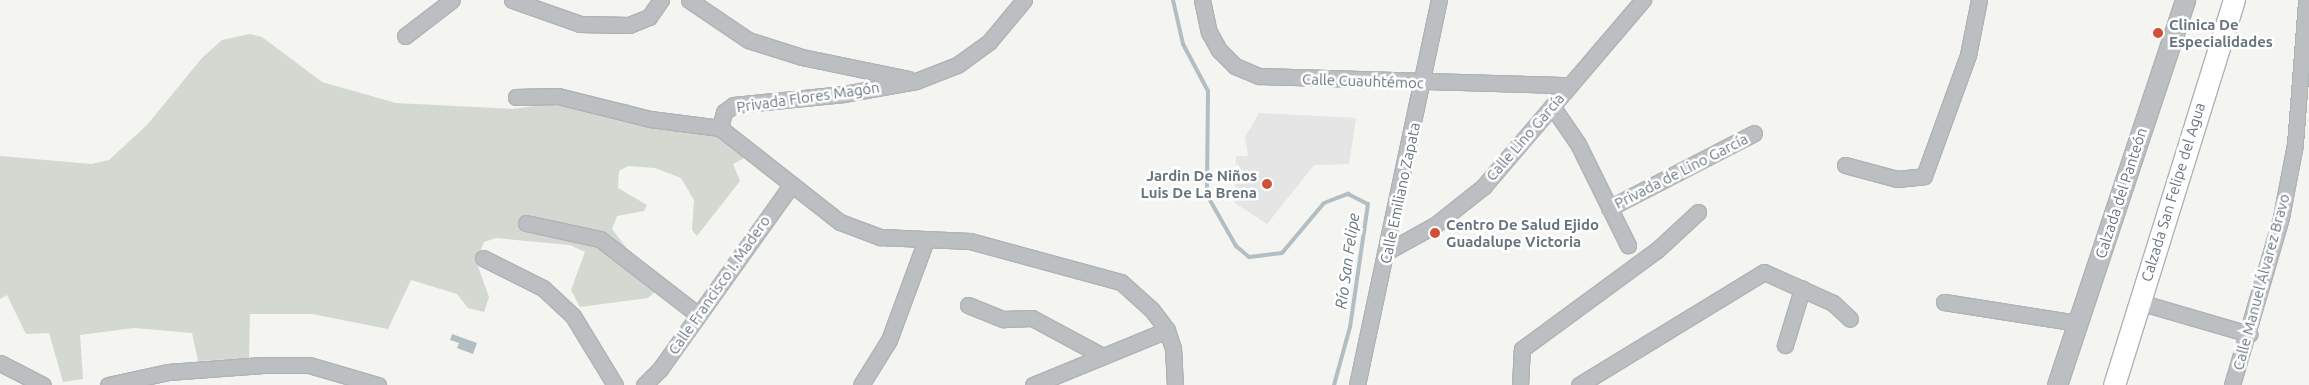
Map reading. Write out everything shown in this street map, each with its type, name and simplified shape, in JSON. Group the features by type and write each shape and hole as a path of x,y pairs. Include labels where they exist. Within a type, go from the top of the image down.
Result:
{"main road":[{"name":"Calzada San Felipe del Agua","path":"2114,385 2234,0"}],"street":[{"path":"405,36 452,0"},
{"path":"512,0 580,24 628,25 649,16 661,0"},
{"path":"689,0 748,40 802,57 916,81"},
{"name":"Calle Cuauhtémoc","path":"1202,0 1209,32 1219,50 1235,66 1252,74 1422,82 1570,85"},
{"name":"Calle Emiliano Zapata","path":"1357,385 1388,251 1439,0"},
{"name":"Calle Lino García","path":"1388,251 1435,225 1484,186 1643,0"},
{"path":"1845,165 1897,180 1924,176 1968,55 1979,0"},
{"name":"Calzada del Panteón","path":"2057,385 2185,0"},
{"name":"Privada Flores Magón","path":"1018,2 990,42 957,65 916,81 844,94 734,105 724,112 720,128 840,222 880,237 970,241 1121,282 1152,310 1167,330 1173,348 1175,385"},
{"name":"Calle Manuel Álvarez Bravo","path":"2232,385 2249,334 2281,217 2295,144 2307,2"},
{"path":"516,97 558,96 650,119 720,128"},
{"path":"1552,106 1578,144 1608,208 1628,245"},
{"name":"Privada de Lino García","path":"1608,208 1754,133"},
{"name":"Calle Francisco I. Madero","path":"644,385 660,369 697,314 792,184"},
{"path":"1520,385 1522,348 1657,250 1698,212"},
{"path":"526,223 600,239 697,314"},
{"path":"860,385 889,340 926,240"},
{"path":"483,258 543,288 573,316 615,385"},
{"path":"1579,385 1764,272 1833,303 1850,319"},
{"path":"1785,345 1802,289"},
{"path":"1944,302 2078,323"},
{"path":"2139,302 2249,334"},
{"path":"968,305 1003,319 1032,318 1103,356"},
{"path":"1033,385 1167,330"},
{"path":"0,363 43,385"},
{"path":"108,385 168,372 263,365 309,365 373,384"}],"shaded area":[{"path":"250,34 262,37 322,82 396,103 513,109 590,98 627,104 728,139 746,157 733,164 740,181 697,236 692,230 694,200 681,178 655,168 628,166 619,171 618,188 647,205 644,211 617,216 612,229 658,289 648,298 580,307 571,290 585,252 570,245 496,238 484,242 476,261 489,297 484,312 468,308 457,294 411,280 388,329 312,314 250,314 249,358 198,361 192,333 134,328 80,335 83,379 63,382 49,333 26,334 7,295 0,299 0,156 91,164 109,160 147,125 202,58 222,40"},
{"name":"Jardin De Niños Luis De La Brena","path":"1259,113 1356,118 1349,164 1314,165 1267,224 1235,203 1236,156 1248,156 1245,137"},
{"path":"452,334 477,343 473,354 457,348 459,343 450,340"}],"waterway":[{"name":"Río San Felipe","path":"1173,0 1183,44 1208,91 1207,195 1236,246 1249,257 1282,253 1324,203 1348,194 1368,204 1350,327 1334,385"}],"place":[{"name":"Clinica De Especialidades","path":"2158,33"},
{"name":"Jardin De Niños Luis De La Brena","path":"1267,184"},
{"name":"Centro De Salud Ejido Guadalupe Victoria","path":"1435,233"}]}
